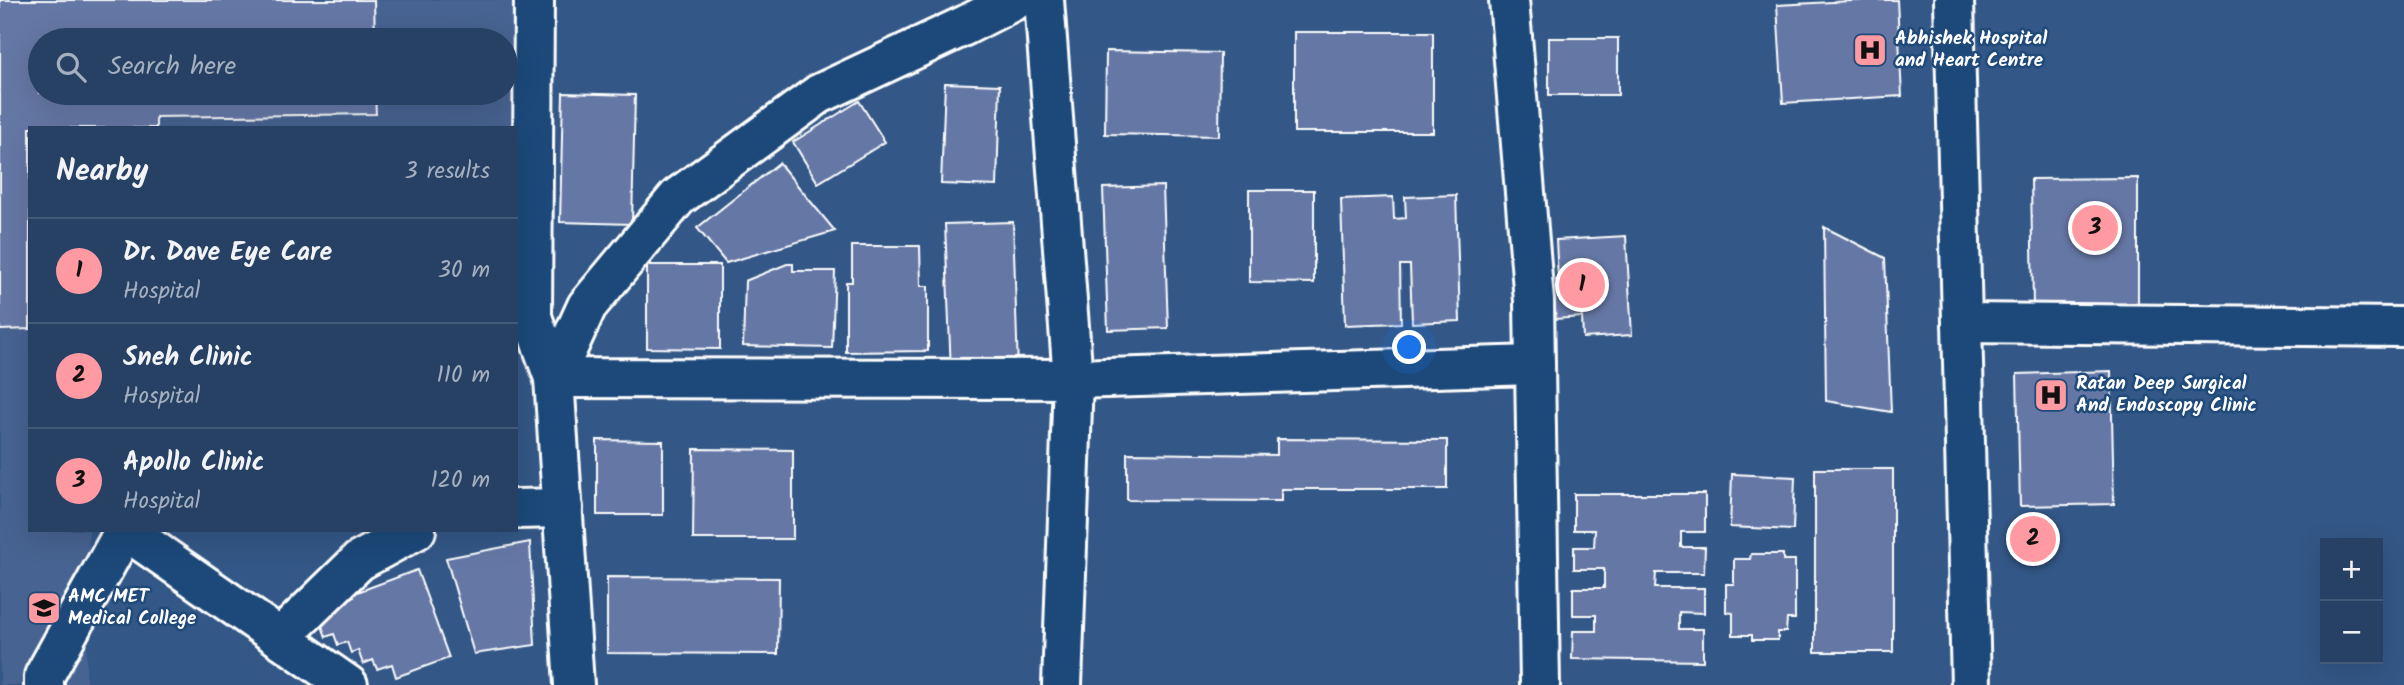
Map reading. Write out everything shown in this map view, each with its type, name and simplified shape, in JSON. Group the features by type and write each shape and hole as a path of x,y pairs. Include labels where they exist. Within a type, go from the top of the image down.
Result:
{"street":[{"path":"534,0 532,317 554,378 574,685"},
{"path":"554,378 587,306 678,197 819,94 1015,0"},
{"path":"1044,0 1073,379 1062,685"},
{"path":"1509,0 1534,301 1540,685"},
{"path":"1954,0 1971,685"},
{"path":"1962,323 2404,327"},
{"path":"554,378 1073,379 1535,365"},
{"path":"518,509 563,508"},
{"path":"44,685 44,676 124,532"},
{"path":"128,532 348,685"},
{"path":"280,638 359,561 412,532"}],"shaded area":[{"path":"0,0 512,0 512,28 28,28 28,105 512,105 512,126 28,126 28,532 89,532 86,685 0,685"}],"building":[{"path":"0,0 374,0 375,28 28,28 28,105 376,105 376,114 156,117 156,126 28,126 28,329 0,330"},
{"path":"1897,0 1902,96 1783,103 1777,5"},
{"path":"1294,32 1433,32 1433,132 1294,132"},
{"path":"1549,38 1618,38 1618,95 1549,95"},
{"path":"1106,51 1220,53 1219,136 1105,134"},
{"path":"945,83 1000,85 997,186 941,184"},
{"path":"563,93 635,95 632,224 560,222"},
{"path":"859,101 885,142 818,183 793,142"},
{"path":"779,163 835,231 726,263 697,228"},
{"path":"2138,178 2138,307 2033,308 2031,179"},
{"path":"1163,186 1168,328 1108,330 1103,188"},
{"path":"1249,190 1314,190 1314,283 1249,282"},
{"path":"1456,195 1460,321 1412,323 1410,265 1400,265 1401,323 1345,325 1341,199 1393,197 1394,219 1406,218 1405,197"},
{"path":"1013,222 1018,369 951,372 945,224"},
{"path":"1824,227 1885,258 1891,412 1826,401"},
{"path":"1626,236 1632,335 1583,338 1582,317 1555,319 1552,280 1558,280 1556,240"},
{"path":"852,246 920,246 921,286 928,286 928,351 846,352 846,282 852,282"},
{"path":"793,264 793,271 835,271 832,348 743,346 745,281"},
{"path":"647,265 720,265 720,349 647,348"},
{"path":"2111,371 2114,504 2020,506 2017,374"},
{"path":"1277,439 1447,440 1447,489 1281,489 1281,501 1127,500 1127,453 1277,455"},
{"path":"597,440 663,441 663,515 597,515"},
{"path":"694,449 793,450 793,539 693,539"},
{"path":"1815,469 1893,469 1893,652 1815,652"},
{"path":"1732,474 1795,477 1793,530 1730,527"},
{"path":"1574,494 1705,494 1705,532 1681,532 1681,547 1705,547 1704,573 1656,573 1655,588 1704,588 1704,613 1679,612 1679,629 1703,629 1703,661 1572,659 1573,631 1596,631 1596,615 1573,615 1573,588 1604,588 1604,569 1574,569 1574,547 1594,547 1595,530 1574,530"},
{"path":"530,542 535,645 474,654 446,558"},
{"path":"1751,554 1783,554 1783,560 1795,560 1795,619 1787,619 1786,632 1778,632 1778,640 1752,640 1752,635 1733,635 1733,613 1726,612 1726,584 1734,584 1734,559 1750,559"},
{"path":"417,570 449,658 396,677 392,664 377,669 373,660 363,664 358,650 351,653 347,642 338,645 334,634 326,637 320,620 338,612 335,604 354,597 352,594"},
{"path":"607,577 779,578 778,654 607,653"}],"place":[{"name":"Abhishek Hospital and Heart Centre","path":"1870,50"},
{"name":"Apollo Clinic","path":"2095,228"},
{"name":"Dr. Dave Eye Care","path":"1582,285"},
{"name":"Ratan Deep Surgical And Endoscopy Clinic","path":"2051,395"},
{"name":"Sneh Clinic","path":"2033,539"},
{"name":"AMC MET Medical College","path":"44,608"}]}
